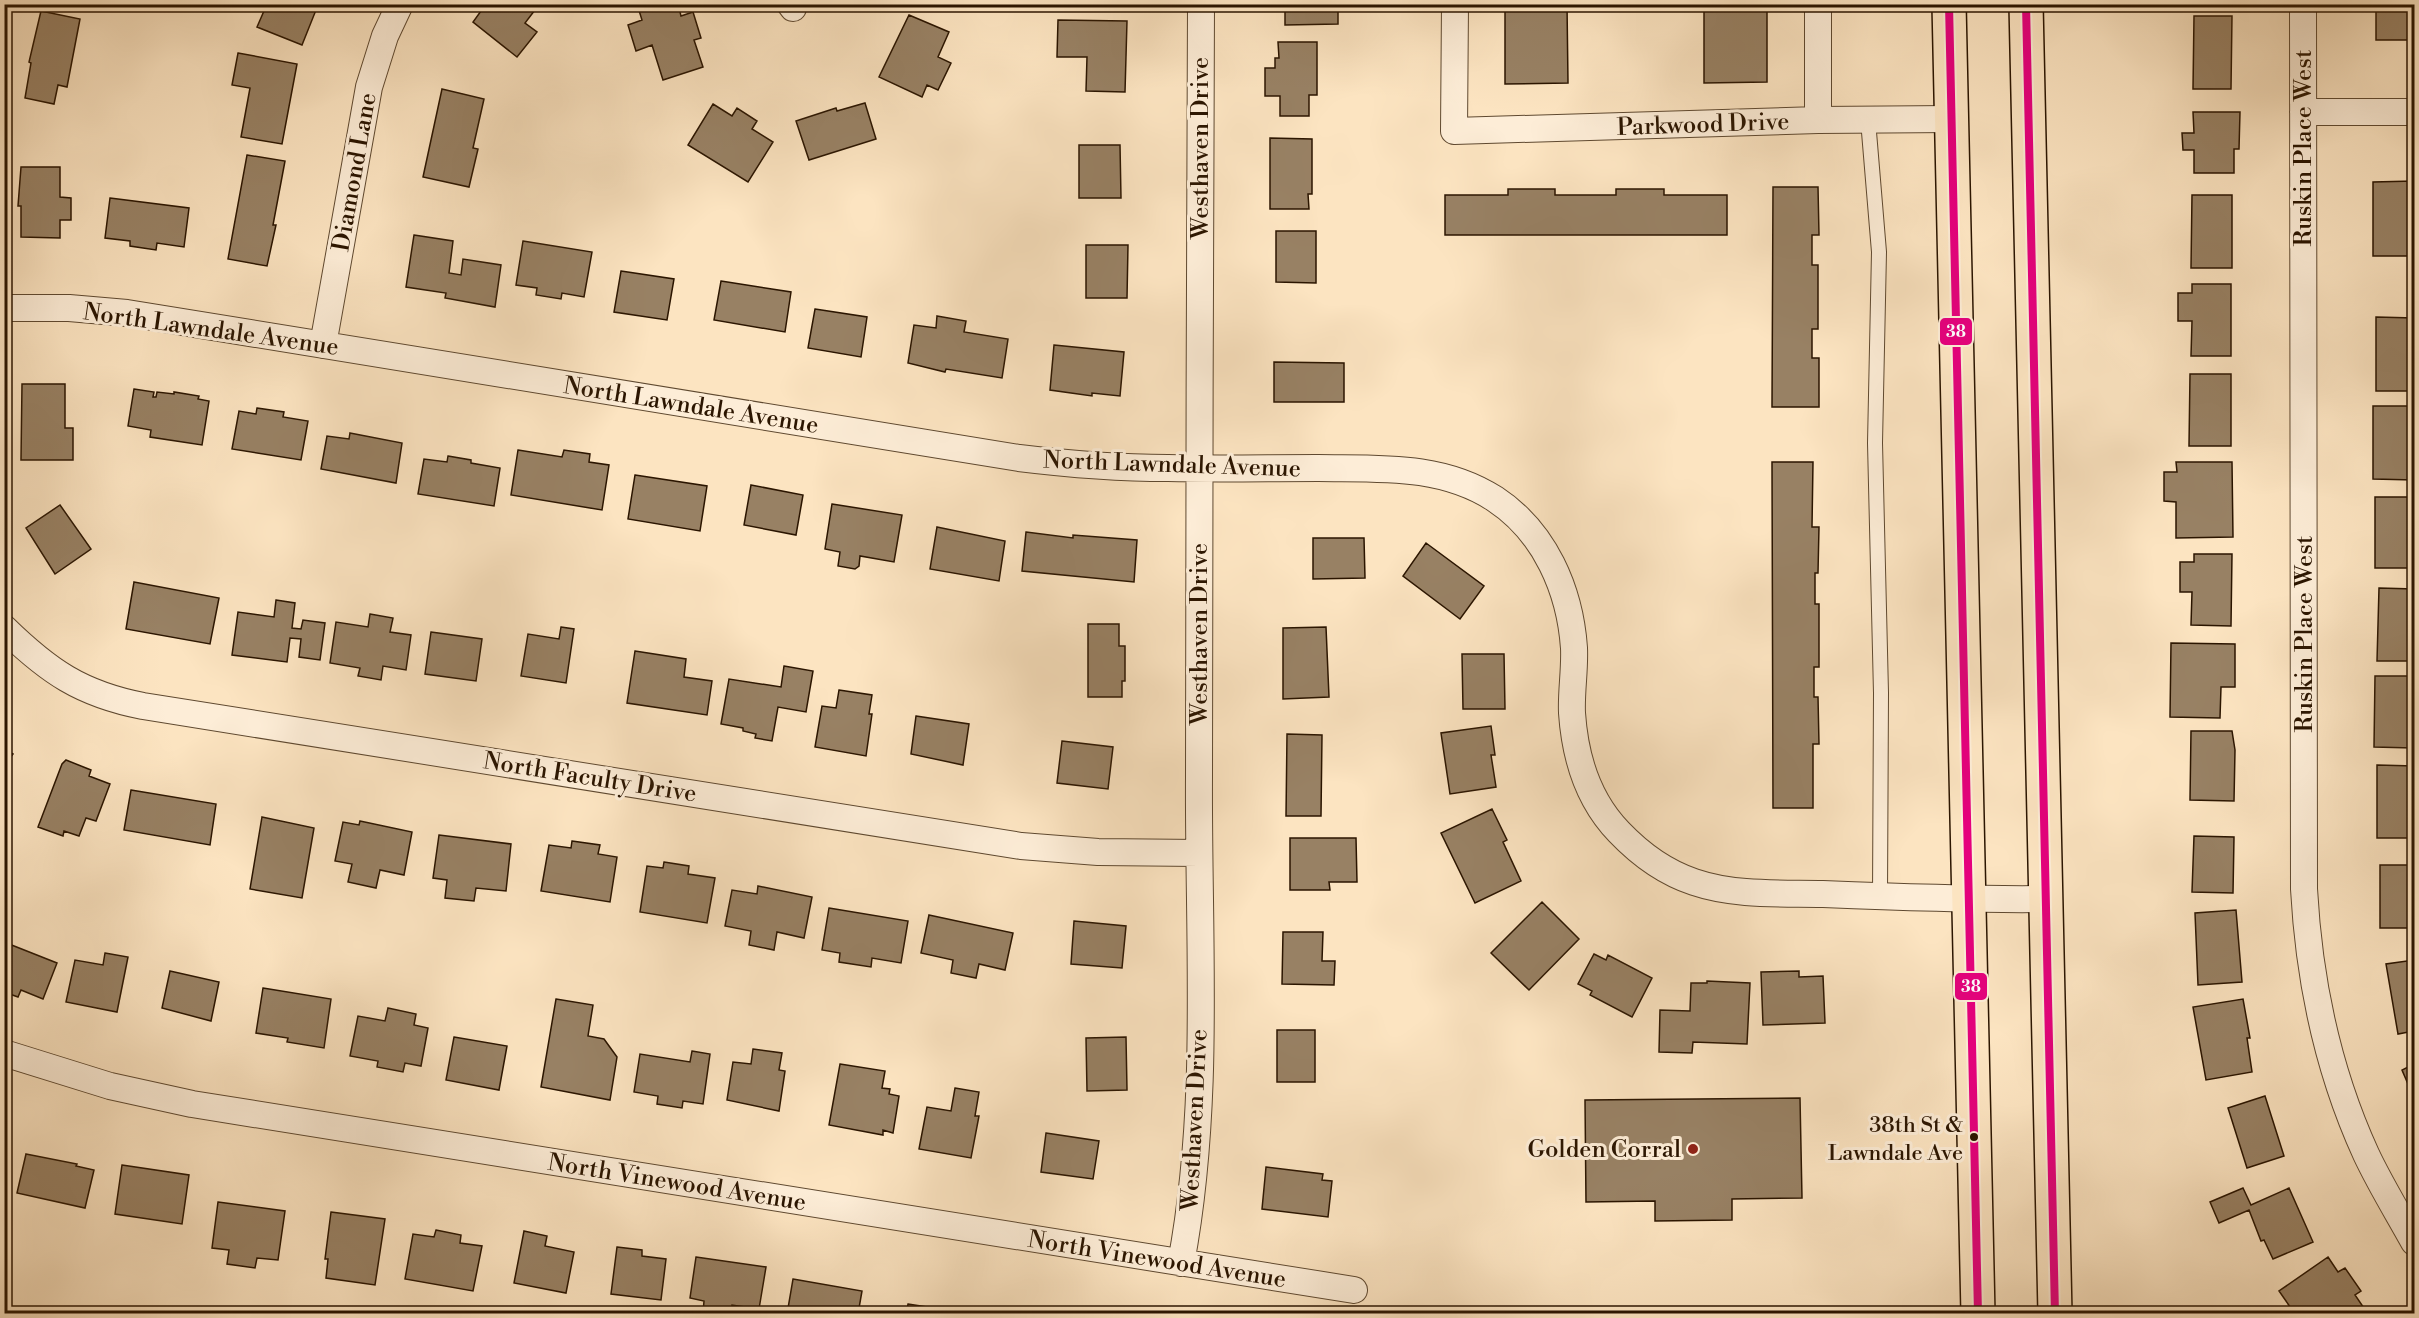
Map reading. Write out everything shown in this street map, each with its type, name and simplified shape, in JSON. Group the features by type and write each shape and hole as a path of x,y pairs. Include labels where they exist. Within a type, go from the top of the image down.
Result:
{"main road":[{"path":"1948,4 1978,1314"},
{"path":"2026,4 2055,1314"}],"street":[{"name":"Diamond Lane","path":"323,345 369,87 385,36 400,4"},
{"name":"Westhaven Drive","path":"1181,1263 1189,1220 1200,1116 1198,853 1201,4"},
{"name":"Parkwood Drive","path":"1455,4 1454,131 1818,120 1952,119"},
{"path":"1818,4 1818,120"},
{"name":"Ruskin Place West","path":"2303,4 2304,888 2307,935 2321,1019 2346,1102 2367,1156 2401,1221 2415,1242"},
{"path":"2303,112 2415,112"},
{"name":"North Lawndale Avenue","path":"4,308 69,308 127,313 1019,458 1079,465 1410,469 1454,479 1496,499 1530,530 1553,563 1564,590 1572,627 1572,713 1578,757 1594,798 1610,823 1630,845 1667,870 1692,882 1723,889 1969,900 2045,899"},
{"name":"North Faculty Drive","path":"4,628 25,649 59,676 101,695 143,706 1021,846 1090,852 1198,853"},
{"name":"North Vinewood Avenue","path":"4,1053 110,1086 192,1104 1354,1290"}],"lane":[{"path":"1868,120 1879,252 1875,443 1881,693 1880,896"}],"building":[{"path":"267,4 310,4 309,7 316,10 302,45 257,27"},
{"path":"486,4 536,4 538,6 525,23 537,32 517,57 473,22"},
{"path":"637,4 678,4 681,16 693,12 701,38 694,40 703,67 663,80 652,45 636,51 628,25 642,20"},
{"path":"1285,4 1338,4 1338,24 1285,25"},
{"path":"1505,4 1567,4 1568,83 1505,84"},
{"path":"1704,4 1767,4 1767,82 1704,83"},
{"path":"2376,4 2414,4 2414,40 2376,40"},
{"path":"41,11 80,19 67,87 58,85 54,104 25,98 31,63 29,62"},
{"path":"909,15 949,32 938,57 951,63 938,90 927,85 922,97 879,77"},
{"path":"2194,16 2232,16 2231,89 2193,89"},
{"path":"1058,20 1127,21 1125,92 1086,91 1087,57 1057,57"},
{"path":"1278,42 1317,42 1317,95 1309,95 1309,116 1280,116 1280,96 1265,96 1265,68 1275,68 1275,58 1279,58"},
{"path":"238,53 297,64 282,144 241,137 250,88 232,85"},
{"path":"442,89 484,99 473,148 478,149 469,187 423,177"},
{"path":"865,103 876,139 809,160 796,121 836,108 837,111"},
{"path":"713,104 732,116 737,108 757,121 752,129 773,142 748,182 688,145"},
{"path":"2193,112 2240,112 2239,149 2234,149 2234,173 2194,173 2194,150 2183,150 2182,133 2194,133"},
{"path":"1270,138 1312,139 1312,194 1308,194 1309,209 1270,209"},
{"path":"1079,145 1120,145 1121,198 1079,198"},
{"path":"247,155 285,161 273,225 276,225 267,266 228,259"},
{"path":"21,167 60,167 60,197 71,198 71,220 60,220 60,238 21,237 21,206 18,206"},
{"path":"2414,181 2414,256 2373,256 2373,182"},
{"path":"1773,187 1818,187 1819,235 1812,235 1812,265 1818,265 1818,329 1812,329 1812,358 1819,358 1819,407 1772,407"},
{"path":"1508,189 1555,189 1555,195 1616,195 1616,189 1664,189 1664,195 1727,195 1727,235 1445,235 1445,195 1508,195"},
{"path":"2192,195 2232,195 2232,268 2191,268"},
{"path":"110,198 189,208 184,247 157,243 156,250 130,246 130,241 105,238"},
{"path":"1276,231 1316,231 1316,283 1276,282"},
{"path":"414,235 453,241 449,273 461,275 463,259 501,265 495,307 445,298 446,293 406,287"},
{"path":"523,241 592,252 584,297 562,293 561,299 536,295 537,288 516,285"},
{"path":"1086,245 1128,245 1127,298 1086,298"},
{"path":"621,271 674,279 667,320 614,312"},
{"path":"721,281 791,292 785,332 714,320"},
{"path":"2192,284 2231,284 2231,356 2191,356 2192,321 2178,321 2178,293 2192,293"},
{"path":"815,309 867,317 861,357 808,348"},
{"path":"937,316 966,321 964,332 1008,339 1002,378 946,369 945,372 908,363 914,325 936,328"},
{"path":"2376,317 2414,318 2414,391 2376,391"},
{"path":"1054,345 1124,352 1120,396 1092,393 1092,396 1050,390"},
{"path":"1274,362 1344,363 1344,402 1274,402"},
{"path":"2190,374 2231,374 2231,446 2189,446"},
{"path":"22,384 65,384 65,428 73,428 73,460 21,460"},
{"path":"134,389 154,392 153,397 156,397 157,392 174,394 174,392 199,396 198,399 209,401 202,445 150,437 151,430 128,426"},
{"path":"2373,406 2414,406 2414,480 2373,479"},
{"path":"257,408 284,412 283,417 308,421 301,460 232,449 239,411 256,414"},
{"path":"350,433 402,443 396,483 321,469 327,436 349,439"},
{"path":"518,450 562,457 564,450 590,454 589,462 609,465 602,510 511,495"},
{"path":"448,456 500,468 494,506 418,494 424,459 447,462"},
{"path":"1772,462 1813,462 1812,527 1819,527 1815,604 1819,604 1819,667 1814,667 1814,697 1818,697 1819,744 1813,744 1813,808 1773,808"},
{"path":"2176,462 2232,462 2233,537 2176,538 2176,502 2164,501 2164,472 2177,472"},
{"path":"635,475 707,486 700,531 628,519"},
{"path":"751,485 803,495 796,535 744,525"},
{"path":"2375,497 2414,497 2414,568 2375,568"},
{"path":"832,504 902,515 894,562 860,556 859,566 855,569 838,566 840,552 825,549"},
{"path":"60,505 91,549 55,574 26,528"},
{"path":"937,527 1005,541 999,581 930,569"},
{"path":"1026,532 1073,538 1073,535 1137,540 1134,582 1022,571"},
{"path":"1313,538 1364,538 1365,578 1313,579"},
{"path":"1426,543 1484,586 1460,619 1403,576"},
{"path":"2194,554 2232,554 2231,626 2191,625 2192,592 2180,592 2180,562 2194,562"},
{"path":"134,582 219,598 210,644 126,629"},
{"path":"2379,588 2414,589 2414,661 2377,661"},
{"path":"276,600 295,603 292,628 301,629 303,620 325,623 320,660 299,657 301,639 290,638 287,662 232,655 238,612 274,617"},
{"path":"370,614 393,618 390,632 411,635 406,670 383,666 381,680 358,676 360,668 330,663 336,622 368,627"},
{"path":"1088,624 1119,624 1119,646 1125,646 1125,681 1122,681 1122,697 1088,697"},
{"path":"561,627 574,629 566,683 521,676 528,634 559,639"},
{"path":"1326,627 1329,697 1283,699 1283,628"},
{"path":"431,632 482,639 476,681 425,674"},
{"path":"2171,643 2235,644 2235,687 2221,687 2220,718 2170,717"},
{"path":"635,651 686,659 684,677 712,681 707,715 627,703"},
{"path":"1462,654 1504,654 1505,709 1463,709"},
{"path":"784,666 813,671 806,712 778,707 772,741 755,738 756,734 743,731 743,728 721,724 729,679 781,687"},
{"path":"2375,676 2414,676 2413,748 2374,747"},
{"path":"839,690 872,695 869,714 872,714 866,756 815,747 822,706 836,708"},
{"path":"916,716 969,724 963,765 911,754"},
{"path":"1491,726 1495,755 1491,755 1496,787 1450,794 1441,733"},
{"path":"2191,731 2232,731 2235,750 2234,801 2190,800"},
{"path":"1287,734 1322,735 1321,816 1286,816"},
{"path":"1062,741 1113,747 1108,789 1057,783"},
{"path":"4,749 13,754 4,766"},
{"path":"66,760 91,770 89,776 110,784 96,821 86,818 79,836 64,831 63,836 38,827 62,764"},
{"path":"2377,765 2414,766 2414,838 2377,838"},
{"path":"131,790 216,804 210,845 124,830"},
{"path":"1492,809 1507,840 1503,842 1521,881 1475,903 1441,833"},
{"path":"262,817 314,828 302,898 250,889"},
{"path":"360,821 412,832 404,875 380,870 376,888 348,882 352,864 335,861 343,822 359,825"},
{"path":"439,835 511,844 506,891 476,888 474,901 445,898 447,880 433,878"},
{"path":"2194,836 2234,837 2233,893 2192,892"},
{"path":"1290,838 1356,838 1357,882 1329,882 1330,890 1290,890"},
{"path":"572,841 600,845 598,854 617,857 610,902 541,891 549,845 571,848"},
{"path":"664,862 689,866 688,874 715,878 707,923 640,912 647,866 663,868"},
{"path":"2380,865 2414,865 2414,928 2380,928"},
{"path":"758,886 812,897 804,938 777,932 774,950 749,945 751,931 725,926 732,890 757,894"},
{"path":"1542,902 1579,939 1529,990 1491,953"},
{"path":"829,908 908,921 901,963 872,958 871,967 839,962 840,953 822,950"},
{"path":"2236,910 2242,982 2198,985 2195,913"},
{"path":"929,915 1013,933 1005,970 979,964 976,978 951,973 953,960 921,953"},
{"path":"1074,921 1126,926 1122,968 1071,964"},
{"path":"1283,932 1323,932 1322,961 1335,961 1334,985 1282,984"},
{"path":"4,942 57,963 43,999 21,990 18,997 4,992"},
{"path":"105,953 128,957 117,1012 66,1002 75,960 103,965"},
{"path":"1594,954 1606,960 1608,955 1652,978 1632,1017 1590,995 1592,991 1578,984"},
{"path":"2414,960 2414,1031 2398,1034 2386,964"},
{"path":"170,971 219,982 211,1021 162,1008"},
{"path":"1799,971 1799,977 1823,976 1825,1023 1763,1025 1761,972"},
{"path":"1707,981 1750,983 1747,1044 1693,1042 1692,1053 1659,1052 1660,1010 1690,1011 1691,983 1707,983"},
{"path":"263,988 331,999 324,1048 287,1042 288,1038 256,1033"},
{"path":"556,999 593,1005 588,1036 604,1039 617,1057 610,1100 541,1087"},
{"path":"2243,999 2250,1038 2247,1038 2252,1072 2206,1080 2193,1007"},
{"path":"388,1008 416,1014 414,1025 428,1028 421,1066 405,1063 403,1072 377,1067 378,1061 350,1056 358,1016 385,1021"},
{"path":"1277,1030 1315,1030 1315,1082 1277,1082"},
{"path":"454,1037 507,1046 499,1090 446,1080"},
{"path":"1126,1037 1127,1090 1087,1091 1086,1038"},
{"path":"753,1049 782,1053 779,1070 785,1071 779,1111 727,1100 733,1062 751,1064"},
{"path":"692,1051 710,1054 703,1104 683,1101 682,1108 657,1104 658,1096 634,1092 640,1054 690,1062"},
{"path":"840,1064 885,1071 882,1088 890,1089 889,1094 899,1096 893,1133 883,1130 883,1135 829,1125"},
{"path":"2414,1064 2414,1098 2402,1070"},
{"path":"955,1088 979,1092 975,1116 979,1116 971,1158 919,1149 927,1107 951,1111"},
{"path":"2265,1096 2284,1156 2247,1168 2228,1108"},
{"name":"Golden Corral","path":"1800,1098 1802,1198 1732,1199 1732,1220 1655,1221 1655,1201 1586,1202 1585,1100"},
{"path":"1046,1133 1099,1141 1093,1179 1041,1172"},
{"path":"26,1154 77,1164 76,1166 94,1170 85,1208 17,1193"},
{"path":"122,1165 189,1175 182,1224 115,1214"},
{"path":"1266,1167 1323,1174 1322,1180 1332,1181 1328,1217 1262,1209"},
{"path":"2243,1188 2251,1205 2289,1188 2313,1242 2273,1259 2264,1240 2261,1241 2249,1210 2219,1223 2210,1202"},
{"path":"218,1202 285,1211 278,1260 257,1258 255,1268 227,1264 229,1250 212,1248"},
{"path":"331,1212 385,1219 375,1285 326,1278 328,1259 325,1259"},
{"path":"436,1230 461,1235 460,1243 482,1246 473,1291 405,1279 413,1234 434,1237"},
{"path":"524,1231 547,1236 545,1246 574,1252 566,1293 514,1283"},
{"path":"617,1247 642,1250 642,1256 666,1259 661,1300 611,1294"},
{"path":"696,1257 766,1267 759,1309 732,1305 731,1314 703,1313 704,1301 690,1298"},
{"path":"2328,1257 2338,1272 2345,1268 2361,1291 2355,1295 2368,1314 2295,1314 2279,1291"},
{"path":"793,1279 862,1291 858,1314 787,1314"},
{"path":"908,1304 960,1312 959,1314 906,1314"}],"transit line":[{"name":"38","path":"1949,4 1978,1314"},
{"name":"38","path":"2026,4 2055,1314"}],"place":[{"name":"38th St & Lawndale Ave","path":"1974,1137"},
{"name":"Golden Corral","path":"1693,1149"}]}
